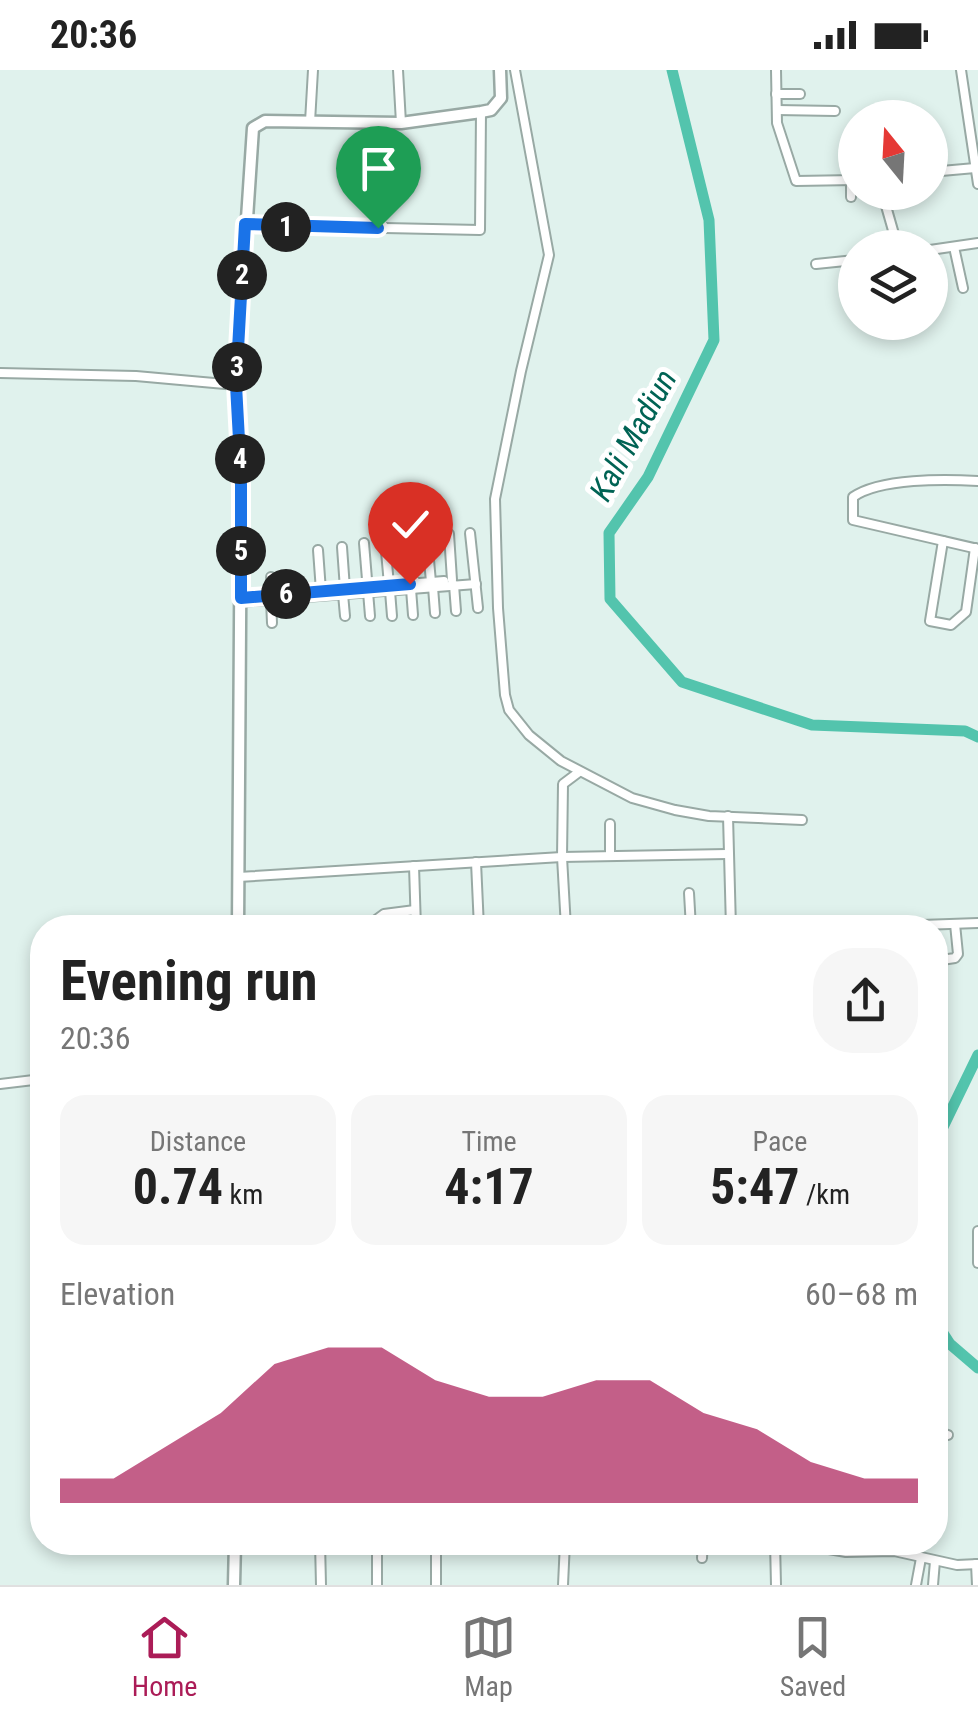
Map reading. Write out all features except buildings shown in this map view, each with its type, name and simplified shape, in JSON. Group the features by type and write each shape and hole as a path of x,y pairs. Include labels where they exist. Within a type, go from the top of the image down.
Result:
{"main road":[{"path":"238,915 241,476 236,385 253,128 265,122 401,123 481,112 498,104 500,70"},
{"path":"234,1585 235,1555"}],"street":[{"path":"310,122 313,70"},
{"path":"398,70 401,123"},
{"path":"516,70 549,255 496,485 498,608 509,710 529,735 579,772 648,803 728,816 802,820"},
{"path":"776,70 777,123 796,181 838,180"},
{"path":"960,70 978,184"},
{"path":"776,94 800,94"},
{"path":"498,104 521,101"},
{"path":"777,110 834,111"},
{"path":"245,224 480,230 481,112"},
{"path":"948,170 976,168"},
{"path":"948,248 978,243"},
{"path":"954,247 963,288"},
{"path":"816,264 838,262"},
{"path":"0,373 136,376 236,385"},
{"path":"943,541 930,620 952,624 966,612 976,548 852,520 853,497 869,490 929,480 978,481"},
{"path":"470,533 478,608"},
{"path":"448,534 456,611"},
{"path":"407,538 414,615"},
{"path":"428,538 435,612"},
{"path":"385,540 392,616"},
{"path":"364,544 364,590 370,616"},
{"path":"342,548 344,616"},
{"path":"318,550 321,591"},
{"path":"271,577 272,623"},
{"path":"241,600 475,581"},
{"path":"272,598 344,592"},
{"path":"565,915 563,784 579,772"},
{"path":"728,816 730,915"},
{"path":"610,824 610,855"},
{"path":"238,876 562,857 727,854"},
{"path":"476,862 478,915"},
{"path":"414,866 415,915"},
{"path":"689,893 690,915"},
{"path":"383,915 415,910"},
{"path":"948,924 978,923"},
{"path":"948,959 958,954 955,924"},
{"path":"0,1084 30,1080"},
{"path":"978,1232 978,1263"},
{"path":"320,1555 321,1585"},
{"path":"377,1555 378,1585"},
{"path":"436,1555 436,1585"},
{"path":"563,1585 564,1555"},
{"path":"775,1555 776,1585"},
{"path":"909,1555 957,1565 977,1564 977,1585"},
{"path":"916,1585 921,1558"},
{"path":"933,1585 935,1560"}],"waterway":[{"name":"Kali Madiun","path":"672,70 709,220 714,340 648,477 609,533 610,599 682,682 812,725 965,731 978,737"},
{"name":"Kali Madiun","path":"948,1117 978,1055"},
{"name":"Kali Madiun","path":"948,1341 978,1368"}],"route":[{"path":"378,228 245,224 236,385 241,598 410,584"}]}
